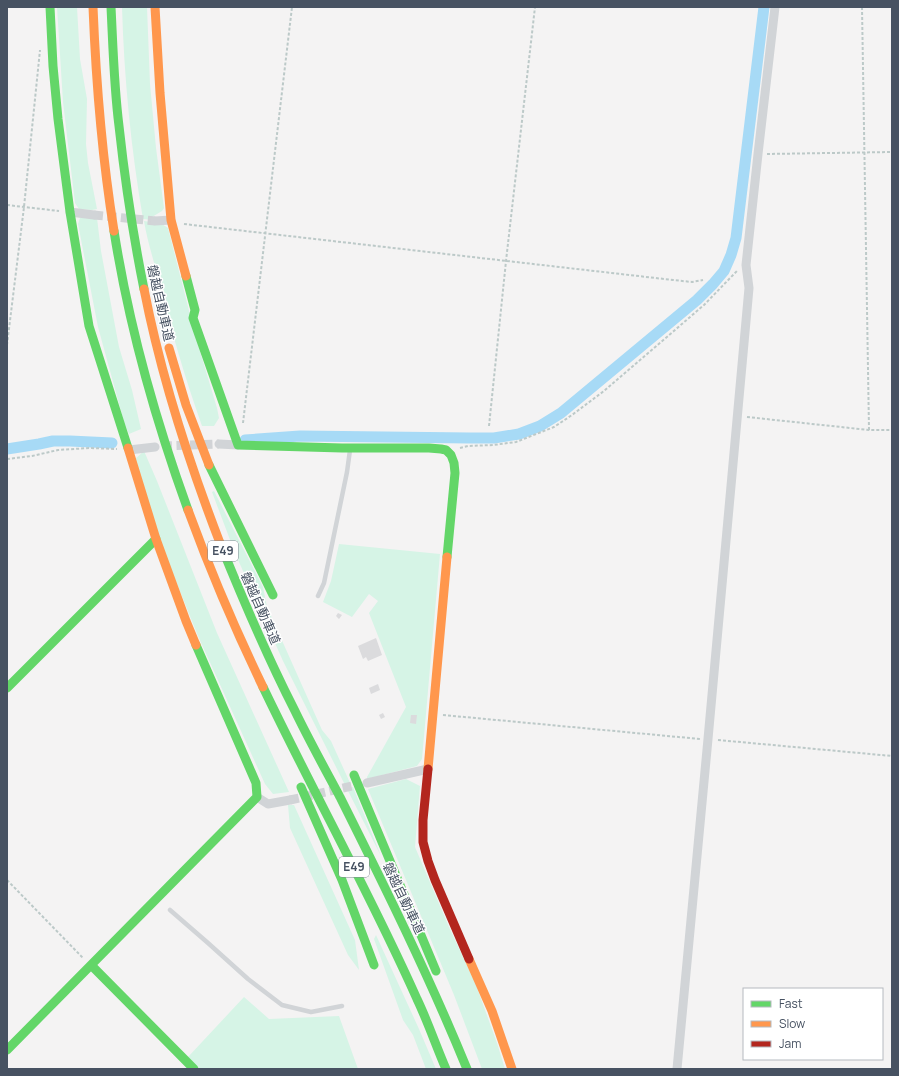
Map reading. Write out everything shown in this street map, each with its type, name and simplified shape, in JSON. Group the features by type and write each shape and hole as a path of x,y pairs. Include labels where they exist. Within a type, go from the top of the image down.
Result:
{"main road":[{"path":"7,1050 256,797 256,783 186,621 156,539 89,326 70,212 58,119 50,7"},
{"name":"E49","path":"93,7 97,83 107,183 120,266 132,322 155,410 175,474 196,534 223,600 254,669 404,969 426,1018 446,1069"},
{"name":"磐越自動車道","path":"112,7 118,125 125,182 139,265 160,358 193,470 213,527 270,660 413,947 467,1069"},
{"path":"155,7 160,93 171,220 195,310 193,318 237,442 350,448 428,447 442,449 450,453 453,460 455,473 441,634 432,714 423,820 423,842 428,861 492,1011 512,1069"},
{"path":"125,182 154,295"},
{"path":"166,341 186,405 210,468 273,595"},
{"path":"7,688 156,539"},
{"path":"254,669 286,754"},
{"path":"354,775 439,978"},
{"path":"299,782 342,880 374,965"},
{"path":"91,965 194,1069"},
{"path":"451,1007 461,1055"}],"street":[{"path":"676,1069 738,416 749,288 746,265 775,7"},
{"path":"70,212 94,214"},
{"path":"155,220 171,220"},
{"path":"219,444 237,442"},
{"path":"129,450 155,447"},
{"path":"366,783 428,769"},
{"path":"256,797 268,804 290,800"}],"lane":[{"path":"318,596 324,583 347,472 350,448"},
{"path":"170,910 248,979 282,1005 311,1012 342,1006"}],"path":[{"path":"237,442 242,429 292,7"},
{"path":"489,426 535,7"},
{"path":"862,7 869,430"},
{"path":"7,345 24,207 40,47"},
{"path":"758,154 892,152"},
{"path":"7,205 70,212"},
{"path":"171,220 183,224 265,234 692,282 703,280"},
{"path":"450,453 459,448 468,446 516,442 554,427 604,390 704,305 734,274 746,265"},
{"path":"738,416 869,430 892,430"},
{"path":"7,459 32,456 58,450 129,450"},
{"path":"432,714 892,756"},
{"path":"7,880 91,965"}],"green space":[{"path":"57,7 77,7 80,59 87,99 86,144 97,209 92,210 79,209 75,203 63,102"},
{"path":"122,7 147,7 150,84 156,148 164,208 152,217 153,220 143,219 135,166 124,60"},
{"path":"80,218 97,218 101,251 119,347 132,390 141,429 129,434 124,422 98,327 78,224"},
{"path":"144,221 162,224 168,228 196,338 217,408 219,418 214,426 202,426 173,333 148,242"},
{"path":"144,451 217,633 289,792 273,794 265,784 198,636 140,492 135,459"},
{"path":"214,491 263,587 267,607 322,730 331,741 351,785 346,787 283,661 235,553 212,492"},
{"path":"339,544 440,554 422,759 417,766 367,779 406,707 369,613 378,601 369,594 352,617 323,602 331,581"},
{"path":"406,779 420,786 415,847 449,927 476,985 505,1069 482,1069 454,995 368,789"},
{"path":"353,787 381,856 347,789"},
{"path":"288,805 294,805 355,940 359,970 348,955 290,828"},
{"path":"376,935 436,1069 426,1069 413,1035 403,1020 374,939"},
{"path":"244,997 269,1019 339,1016 358,1069 200,1069 188,1057"}],"building":[{"path":"338,613 342,615 339,619 336,616"},
{"path":"376,638 382,655 368,661 366,657 363,659 358,646"},
{"path":"378,684 380,690 371,694 369,688"},
{"path":"383,713 385,717 381,719 379,715"},
{"path":"411,715 417,715 416,724 410,723"}],"waterway":[{"path":"245,440 300,436 494,438 519,434 540,426 561,413 697,300 724,271 736,238 764,7"},
{"path":"7,449 53,441 112,443"}],"tunnel":[{"path":"94,215 155,221"},
{"path":"163,446 219,444"},
{"path":"290,800 361,784"}],"traffic: fast":[{"path":"50,7 53,66 58,119 70,212 89,326 128,448"},
{"path":"111,7 117,111 121,147 144,289"},
{"path":"114,231 127,302 144,372 188,510"},
{"path":"186,276 195,310 193,318 238,445 342,448 429,448 446,450 451,455 455,473 447,557"},
{"path":"209,465 273,595"},
{"path":"7,688 156,539"},
{"path":"220,543 246,607 275,670 390,898 422,966 467,1069"},
{"path":"7,1050 257,797 256,783 196,645"},
{"path":"263,687 399,959 425,1016 446,1069"},
{"path":"354,775 436,971"},
{"path":"301,787 342,880 374,965"},
{"path":"91,965 194,1069"}],"traffic: slow":[{"path":"93,7 100,119 114,231"},
{"path":"155,7 160,93 171,220 186,276"},
{"path":"144,289 176,418 220,543"},
{"path":"169,348 186,405 209,465"},
{"path":"128,448 156,539 196,645"},
{"path":"188,510 223,599 263,687"},
{"path":"428,769 447,557"},
{"path":"469,959 492,1011 512,1069"}],"traffic: jam":[{"path":"428,769 423,820 423,842 435,880 469,959"}]}
